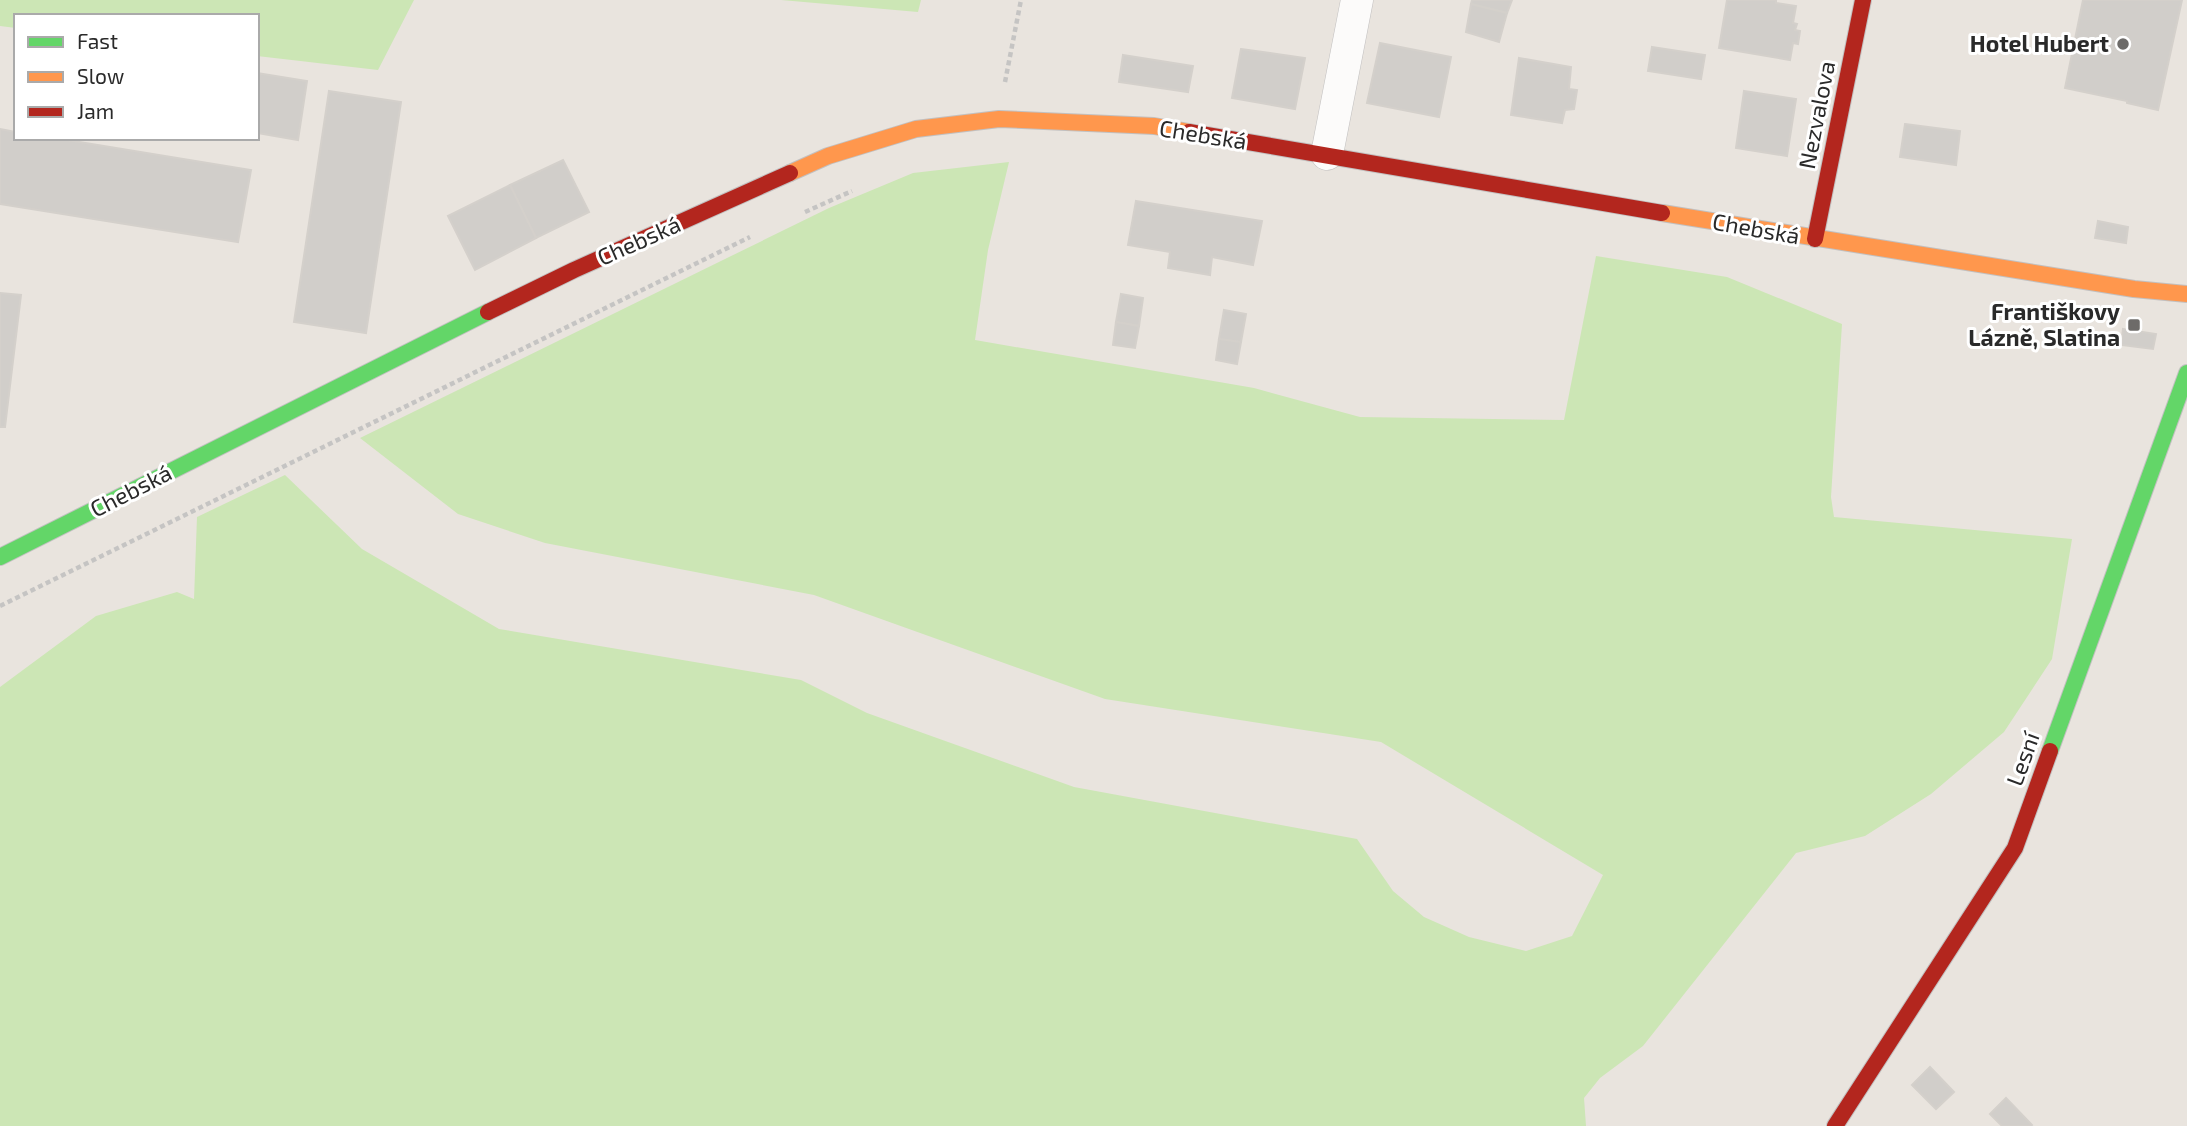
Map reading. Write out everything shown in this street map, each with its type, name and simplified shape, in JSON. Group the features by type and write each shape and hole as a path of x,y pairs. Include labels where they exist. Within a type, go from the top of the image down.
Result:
{"street":[{"path":"1327,155 1357,0"},
{"name":"Nezvalova","path":"1815,239 1863,0"},
{"name":"Chebská","path":"0,558 389,360 537,288 828,156 916,129 999,119 1154,126 1815,239 2134,289 2187,294"},
{"name":"Lesní","path":"1835,1126 2015,848 2187,373"}],"path":[{"path":"999,119 1021,0"},
{"path":"795,216 857,189"},
{"path":"0,606 540,342 758,232"}],"green space":[{"path":"0,0 414,0 378,70 259,56 259,14 14,14 14,28 0,26"},
{"path":"781,0 921,0 918,12"},
{"path":"1009,162 988,250 975,340 1254,388 1360,417 1564,420 1596,256 1727,277 1842,324 1831,497 1834,517 2072,539 2052,659 2004,732 1931,794 1865,836 1796,853 1643,1046 1600,1078 1584,1098 1586,1126 0,1126 0,687 96,616 177,592 194,599 197,517 285,475 362,549 499,629 801,680 867,713 1074,787 1357,839 1393,891 1424,917 1469,937 1526,951 1572,936 1603,875 1381,742 1105,699 814,595 545,543 458,514 360,438 829,208 913,173"}],"building":[{"path":"1472,0 1512,0 1507,13 1471,4"},
{"path":"1727,0 1776,0 1776,3 1796,6 1793,23 1797,24 1795,30 1800,31 1798,44 1793,43 1790,60 1719,48"},
{"name":"Hotel Hubert","path":"2083,0 2182,0 2158,110 2065,88"},
{"path":"1471,4 1507,13 1499,42 1466,32"},
{"path":"1380,43 1451,57 1439,117 1367,103"},
{"path":"1652,47 1705,55 1701,79 1648,71"},
{"path":"1241,49 1305,58 1295,109 1232,98"},
{"path":"1123,55 1193,66 1188,92 1119,82"},
{"path":"1519,58 1571,67 1569,89 1577,90 1574,109 1565,110 1562,123 1511,115"},
{"path":"259,73 307,81 298,140 259,133"},
{"path":"329,91 401,102 366,333 294,322"},
{"path":"1744,91 1796,99 1787,156 1736,148"},
{"path":"1905,124 1960,131 1956,165 1900,157"},
{"path":"0,129 14,132 14,140 67,140 251,170 238,242 0,204"},
{"path":"563,160 589,212 536,238 510,185"},
{"path":"510,185 536,238 475,270 448,216"},
{"path":"1136,201 1262,221 1253,265 1212,257 1210,275 1168,268 1170,252 1128,245"},
{"path":"2098,221 2128,227 2126,243 2095,238"},
{"path":"0,293 21,295 5,427 0,427"},
{"path":"1121,294 1143,298 1139,326 1116,322"},
{"path":"1224,310 1246,314 1241,342 1219,339"},
{"path":"1116,322 1139,326 1135,348 1113,345"},
{"path":"2123,329 2156,334 2153,349 2121,345"},
{"path":"1219,339 1241,342 1237,364 1216,360"},
{"path":"1930,1067 1954,1092 1936,1109 1912,1085"},
{"path":"2006,1098 2031,1126 2002,1126 1990,1114"}],"traffic: fast":[{"path":"0,557 488,312"},
{"path":"2050,751 2187,373"}],"traffic: slow":[{"path":"790,173 828,156 916,129 999,119 1154,126 1189,132"},
{"path":"1662,213 2134,289 2187,294"}],"traffic: jam":[{"path":"1815,239 1863,0"},
{"path":"1189,132 1662,213"},
{"path":"488,312 574,270 790,173"},
{"path":"1835,1126 2015,848 2050,751"}],"place":[{"name":"Hotel Hubert","path":"2123,44"},
{"name":"Františkovy Lázně, Slatina","path":"2134,325"}]}
